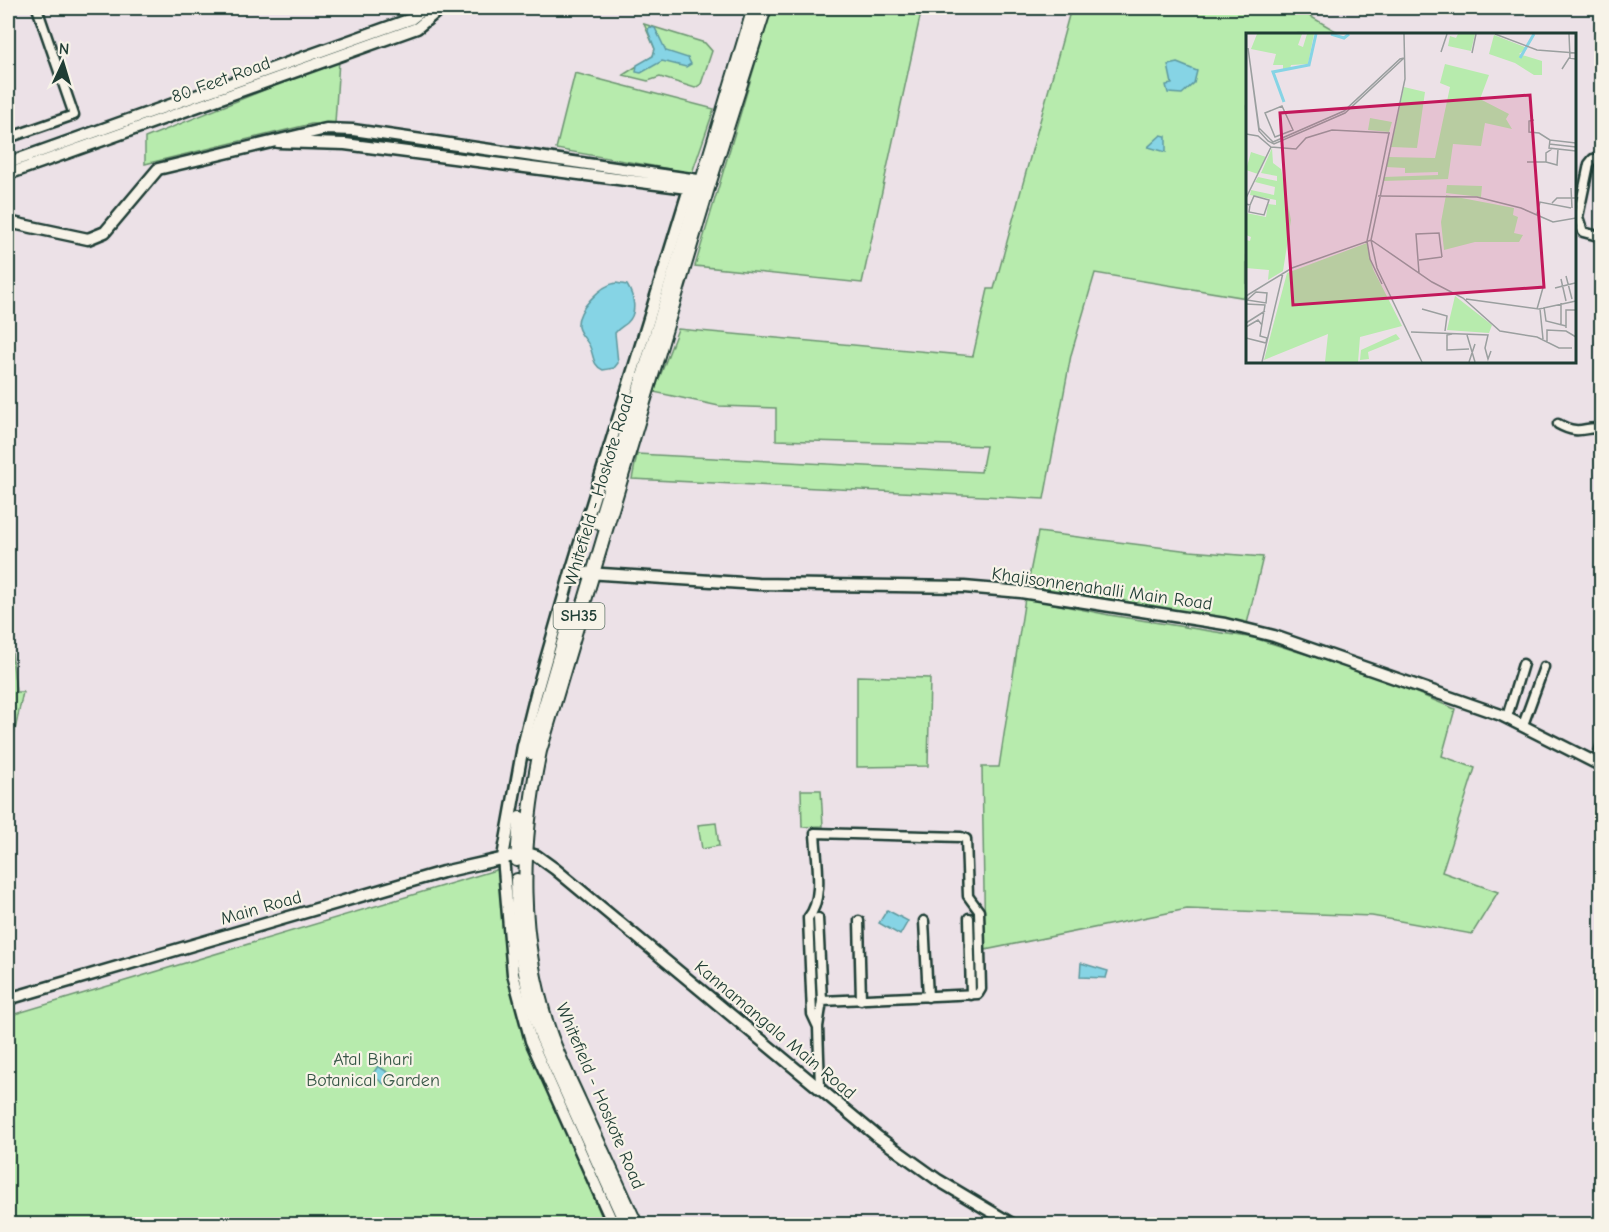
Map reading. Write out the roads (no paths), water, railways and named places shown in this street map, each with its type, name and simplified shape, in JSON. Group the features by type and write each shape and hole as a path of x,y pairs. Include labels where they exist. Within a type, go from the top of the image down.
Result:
{"main road":[{"name":"Whitefield - Hoskote Road","path":"626,1224 542,1038 534,1012 519,942 521,854 540,751 582,573 754,8"},
{"name":"Whitefield - Hoskote Road","path":"700,185 765,8"},
{"name":"Whitefield - Hoskote Road","path":"521,854 529,940 540,1000 551,1036 636,1224"}],"street":[{"path":"8,138 74,116 37,8"},
{"name":"80 Feet Road","path":"8,163 411,19 425,8"},
{"name":"80 Feet Road","path":"8,174 417,28 441,8"},
{"path":"8,222 88,239 105,232 158,169 276,141 280,143 345,144 700,185 582,573 523,746 503,857 513,974 531,1041 612,1224"},
{"path":"1602,159 1593,159 1589,164 1578,217 1582,232 1602,237"},
{"path":"1558,424 1570,430 1582,432 1602,429"},
{"name":"Khajisonnenahalli Main Road","path":"582,573 758,584 964,587 1021,592 1225,624 1274,636 1507,717 1599,764"},
{"path":"1507,717 1523,664"},
{"path":"1523,725 1544,667"},
{"path":"1599,764 1602,743"},
{"path":"818,1027 812,1014 808,930 808,918 814,911 817,900 815,833 966,839 968,896 979,911 981,989 971,995 822,1001"},
{"name":"Main Road","path":"8,999 443,872 521,854"},
{"name":"Kannamangala Main Road","path":"521,854 537,856 555,869 878,1137 930,1175 1012,1224"},
{"path":"818,918 822,1001 818,1027 819,1087"},
{"path":"969,918 971,995"},
{"path":"859,921 861,1000"},
{"path":"924,921 928,997"}],"water":[{"path":"649,27 655,28 666,51 688,58 691,64 686,67 662,61 641,73 636,72 637,65 653,56 655,49 648,31"},
{"path":"1177,63 1197,71 1194,83 1182,94 1168,93 1166,85 1172,84 1168,65"},
{"path":"1161,135 1166,136 1166,152 1148,147"},
{"path":"616,283 627,285 632,294 634,309 627,323 615,333 618,363 614,368 603,370 596,364 590,347 579,330 578,320 585,306 597,293"},
{"path":"887,910 908,921 900,935 879,923"},
{"path":"1081,963 1108,971 1106,978 1080,977"},
{"path":"378,1066 392,1075 384,1084 372,1075"}],"park label":[{"name":"Atal Bihari Botanical Garden","path":"373,1069"}]}
